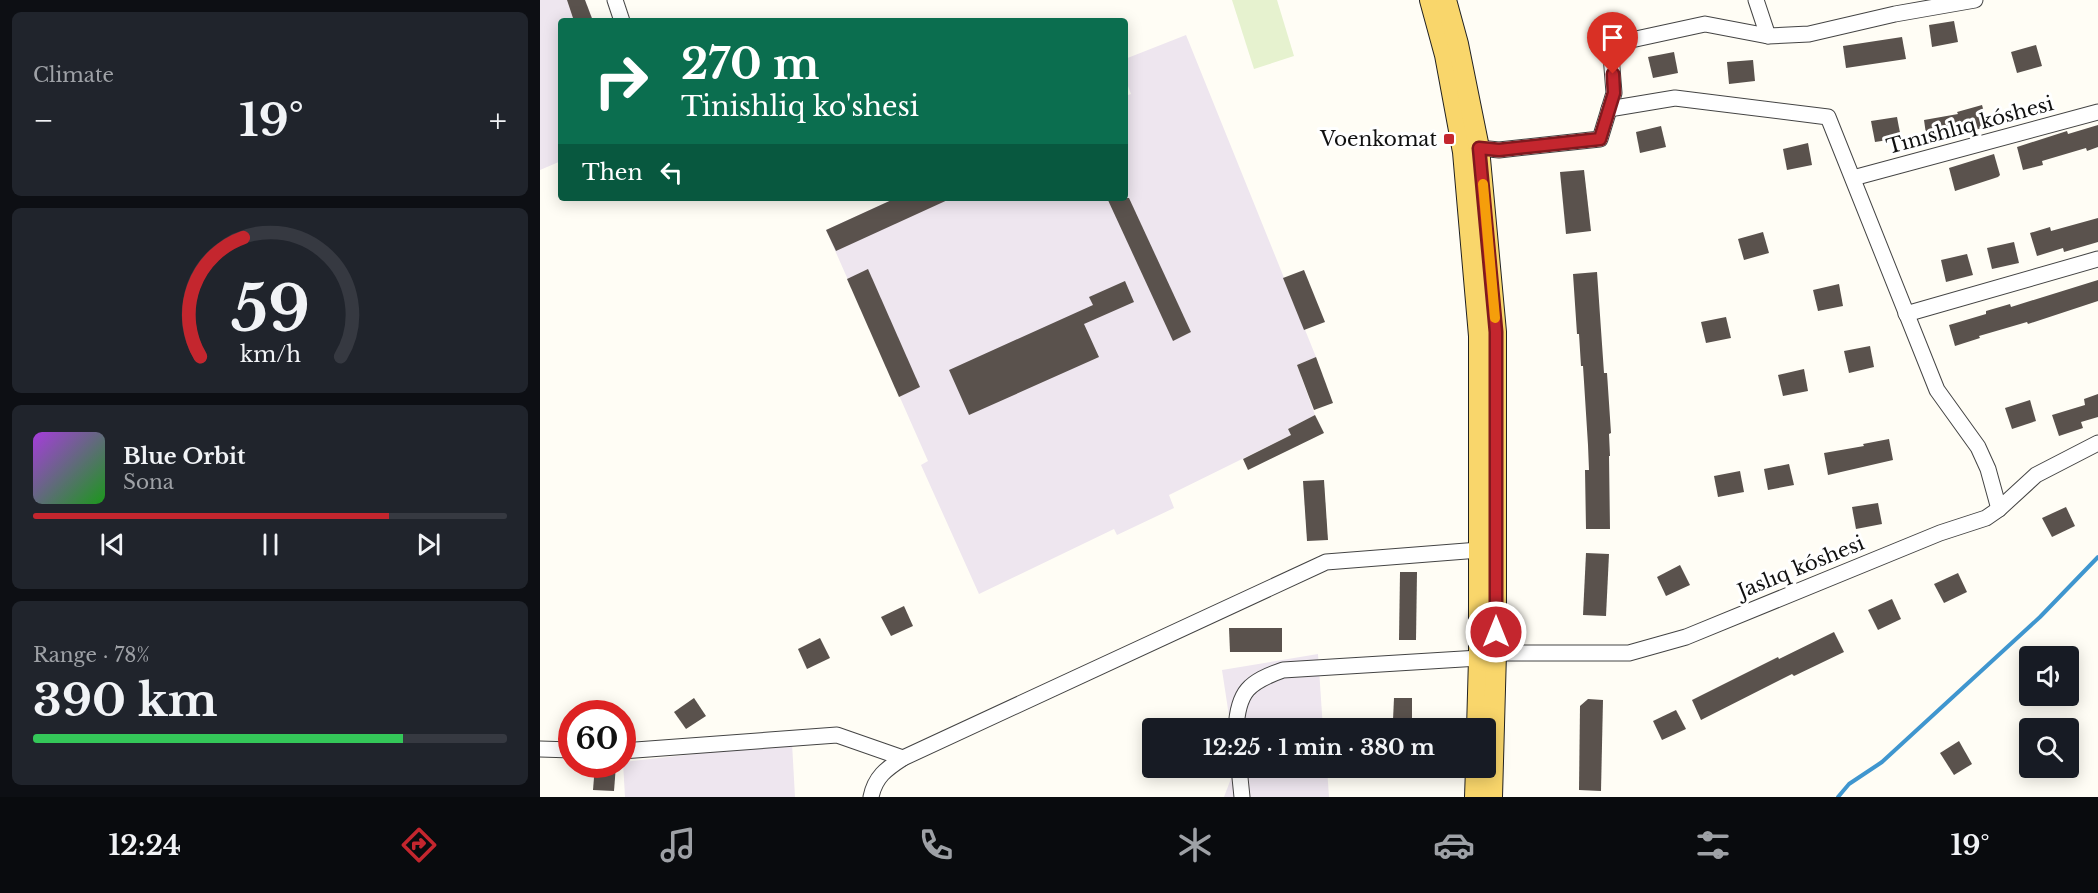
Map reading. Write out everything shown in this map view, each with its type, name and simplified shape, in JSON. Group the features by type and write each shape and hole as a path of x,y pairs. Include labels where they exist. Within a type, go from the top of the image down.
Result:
{"main road":[{"path":"1430,0 1445,55 1463,152 1479,336 1479,550 1487,655 1492,797"},
{"path":"1446,0 1458,44 1479,148 1496,332 1487,655 1478,718"},
{"path":"1475,797 1476,778"}],"street":[{"path":"615,0 621,18"},
{"path":"1756,0 1768,36"},
{"path":"1479,148 1499,150 1600,139 1614,93 1611,55 1622,42 1705,24 1768,36 1809,34 1893,7 1975,0"},
{"path":"1609,110 1675,98 1828,117 1937,390 1978,447 1988,469 1999,509"},
{"name":"Tınıshlıq kóshesi","path":"1853,178 2098,112"},
{"path":"1906,314 2098,259"},
{"name":"Jaslıq kóshesi","path":"1238,718 1240,705 1249,685 1283,670 1487,655 1629,653 1686,637 1940,533 1986,518 2037,475 2098,442"},
{"path":"871,797 874,783 885,770 903,758 1326,562 1479,550"},
{"path":"636,750 837,735 903,758"},
{"path":"540,749 558,750"},
{"path":"1240,778 1242,797"}],"shaded area":[{"path":"540,0 585,0 592,18 558,18 558,162 540,170"},
{"path":"1186,35 1316,357 1297,365 1315,415 1288,429 1291,435 1169,495 1174,508 1117,535 1114,529 979,594 921,465 928,461 826,230 889,201 1128,201 1128,95 1131,94 1128,86 1128,58"},
{"path":"1318,654 1322,718 1229,718 1222,670"},
{"path":"792,743 795,797 625,797 624,778 636,778 636,761"},
{"path":"1231,778 1328,778 1329,797 1224,797"}],"green space":[{"path":"1232,0 1277,0 1294,56 1254,69"}],"building":[{"path":"567,0 585,0 592,18 573,18"},
{"path":"1954,21 1958,42 1932,47 1929,25"},
{"path":"1902,37 1906,59 1846,68 1843,46"},
{"path":"2036,45 2042,66 2017,73 2011,52"},
{"path":"1674,52 1678,73 1653,78 1648,57"},
{"path":"1753,60 1755,81 1729,84 1727,62"},
{"path":"1982,105 1988,126 1953,137 1927,141 1924,120 1958,114 1957,112"},
{"path":"1897,117 1901,138 1875,142 1871,121"},
{"path":"2098,125 2098,147 2087,151 2086,148 2042,161 2043,165 2023,170 2017,147 2067,131 2068,134"},
{"path":"1661,126 1666,147 1640,153 1636,132"},
{"path":"1808,143 1812,165 1787,170 1783,149"},
{"path":"1994,154 2000,175 1998,177 1955,191 1949,168"},
{"path":"1584,170 1591,231 1566,234 1560,172"},
{"path":"1129,198 1191,332 1173,341 1108,201 1128,201"},
{"path":"889,201 945,201 836,251 826,230"},
{"path":"2098,218 2098,242 2064,252 2063,248 2037,256 2030,233 2050,227 2051,231"},
{"path":"1763,232 1769,253 1744,260 1738,239"},
{"path":"2014,242 2019,263 1992,269 1987,248"},
{"path":"1967,254 1973,275 1946,282 1941,260"},
{"path":"868,269 920,387 899,397 847,279"},
{"path":"1304,270 1325,322 1304,330 1283,278"},
{"path":"1597,272 1611,433 1609,434 1610,529 1586,529 1585,470 1589,470 1588,445 1583,366 1581,366 1579,334 1577,334 1573,274"},
{"path":"2098,280 2098,301 2028,324 2027,322 1979,336 1980,338 1955,346 1949,325 1986,314 1986,311 2010,304 2011,307"},
{"path":"1125,281 1134,302 1084,324 1099,357 969,415 949,370 1093,305 1089,297"},
{"path":"1839,284 1843,306 1818,311 1813,290"},
{"path":"1726,317 1731,338 1706,343 1701,322"},
{"path":"1870,346 1874,367 1849,373 1844,351"},
{"path":"1316,357 1333,403 1314,410 1297,365"},
{"path":"1804,369 1808,391 1783,396 1778,375"},
{"path":"2098,394 2098,417 2081,422 2083,428 2059,436 2052,415 2085,405 2084,399"},
{"path":"2030,400 2036,421 2012,429 2005,408"},
{"path":"1315,415 1324,433 1248,470 1243,459 1291,435 1288,429"},
{"path":"1889,439 1893,460 1828,475 1824,453"},
{"path":"1789,464 1794,485 1768,490 1764,469"},
{"path":"1740,471 1744,492 1718,497 1714,476"},
{"path":"1324,480 1328,540 1307,541 1303,481"},
{"path":"1878,503 1882,524 1856,529 1852,507"},
{"path":"2066,507 2075,526 2052,537 2042,518"},
{"path":"1586,553 1609,554 1606,616 1583,615"},
{"path":"1680,565 1690,585 1666,596 1657,577"},
{"path":"1400,572 1417,572 1416,640 1399,640"},
{"path":"1958,573 1967,592 1944,603 1934,584"},
{"path":"1892,599 1901,619 1878,630 1868,610"},
{"path":"904,606 913,626 891,636 881,617"},
{"path":"1229,628 1282,628 1282,652 1230,652"},
{"path":"1834,632 1844,652 1794,676 1792,674 1701,720 1692,700"},
{"path":"820,638 830,658 807,669 798,649"},
{"path":"694,698 706,716 686,729 674,712"},
{"path":"1394,698 1412,698 1412,718 1393,718"},
{"path":"1588,699 1603,700 1601,791 1579,790 1580,706"},
{"path":"1676,710 1686,729 1662,740 1653,721"},
{"path":"1959,741 1972,764 1954,775 1940,753"},
{"path":"594,778 615,778 614,791 593,790"}],"waterway":[{"path":"1838,797 1849,784 1882,762 2040,617 2098,557"}],"slow traffic":[{"path":"1483,184 1495,318"}],"place":[{"name":"Voenkomat","path":"1449,139"}],"route":[{"path":"1496,632 1496,332 1479,148 1499,150 1600,139 1614,93 1613,74"}]}
